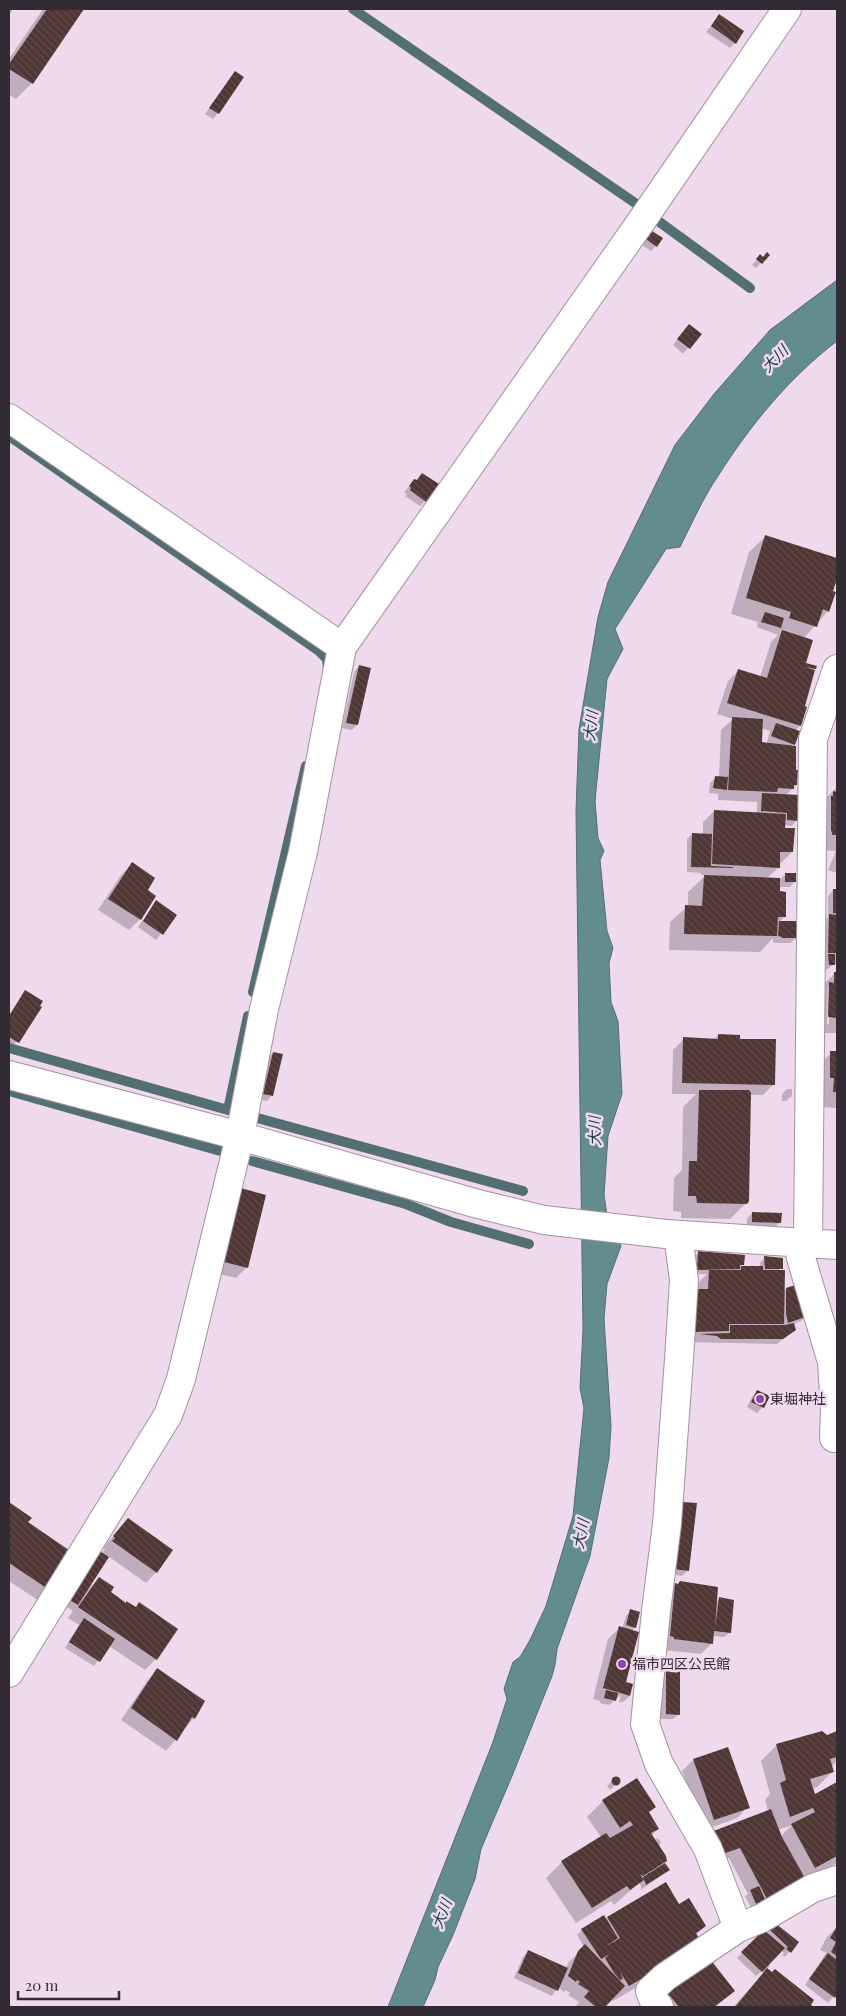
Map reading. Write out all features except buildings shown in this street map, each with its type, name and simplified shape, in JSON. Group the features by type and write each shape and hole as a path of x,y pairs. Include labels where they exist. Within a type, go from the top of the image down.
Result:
{"street":[{"path":"9,1673 168,1415 188,1350 240,1136 264,1009 302,852 342,647 640,223 787,9"},
{"path":"9,418 342,647"},
{"path":"834,1438 835,1409 832,1362 801,1258 804,1242 813,740 837,669"},
{"path":"9,1075 240,1136 478,1204 544,1220 668,1234 837,1245"},
{"path":"668,1234 684,1280 667,1524 645,1724 659,1764 708,1849 738,1928"},
{"path":"659,2007 650,1991 656,1984 738,1928 762,1918 813,1888 837,1880"}],"water":[{"name":"大川","path":"837,280 837,341 787,386 743,438 713,484 680,547 666,549 615,629 623,649 607,679 595,801 598,838 604,851 600,860 607,931 613,948 609,963 611,1002 618,1021 622,1094 608,1136 604,1195 607,1215 621,1246 607,1284 604,1319 611,1426 609,1458 590,1556 557,1649 552,1676 481,1849 475,1879 438,1967 435,1980 423,2007 388,2007 493,1742 507,1699 504,1689 513,1662 520,1657 546,1606 573,1516 584,1408 580,1388 583,1330 576,811 579,729 598,617 608,582 675,445 714,394 770,330"}],"waterway":[{"path":"353,9 638,205"},
{"path":"654,218 750,288"},
{"path":"9,436 319,651 327,659 328,669"},
{"path":"253,992 306,766"},
{"path":"9,1048 228,1110 248,1016"},
{"path":"9,1091 224,1152"},
{"path":"254,1117 523,1191"},
{"path":"252,1161 406,1204 451,1222 529,1244"}],"place":[{"name":"東堀神社","path":"760,1399"},
{"name":"福市四区公民館","path":"622,1664"}]}
